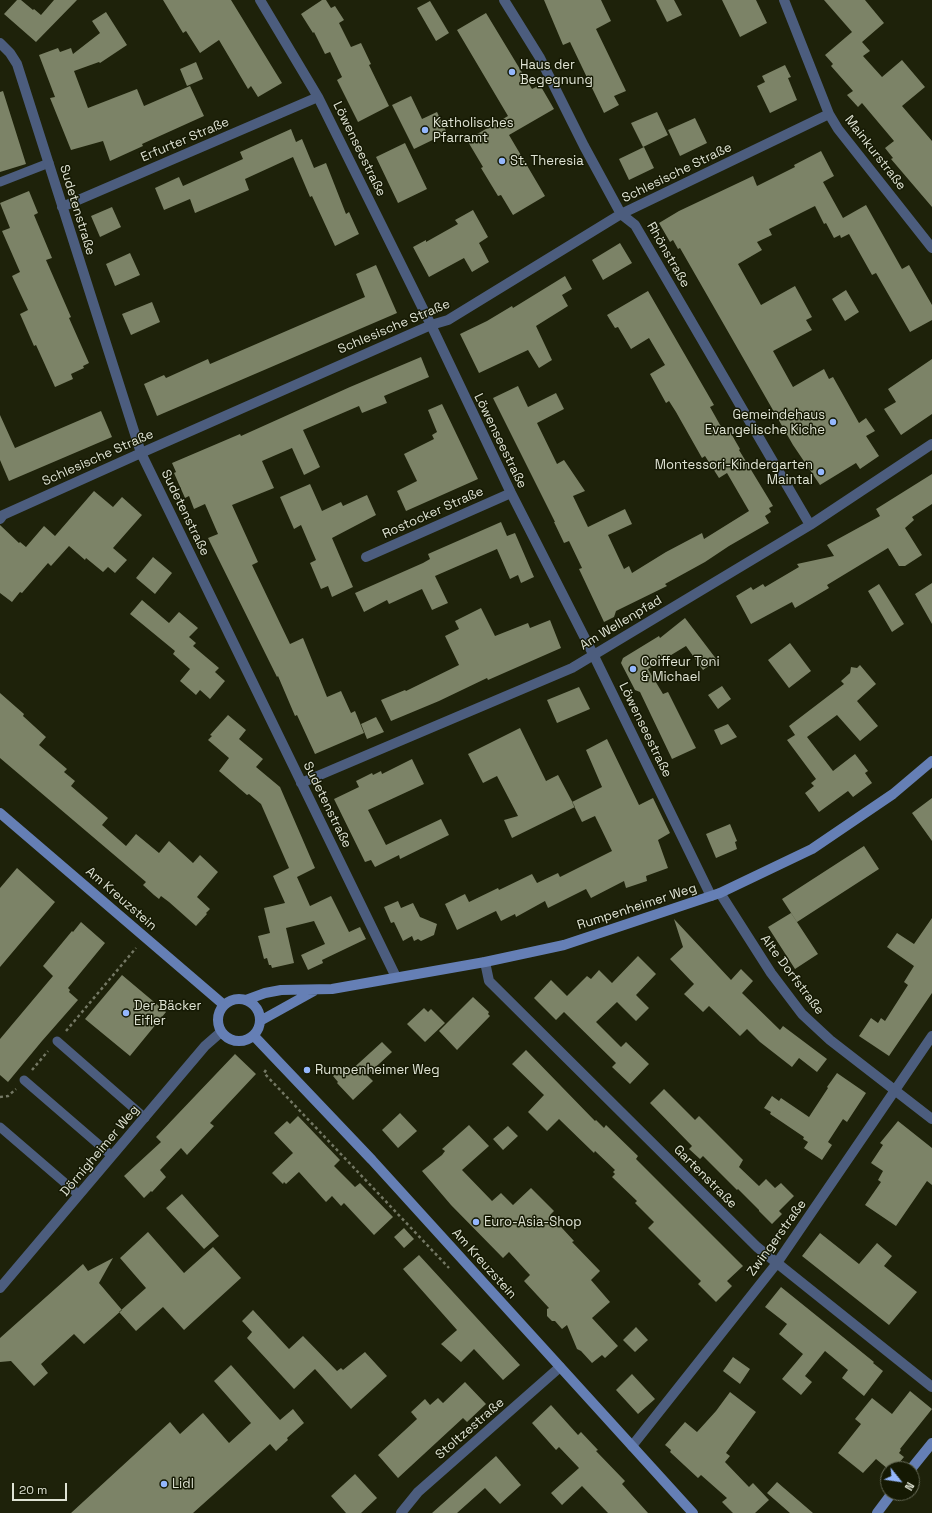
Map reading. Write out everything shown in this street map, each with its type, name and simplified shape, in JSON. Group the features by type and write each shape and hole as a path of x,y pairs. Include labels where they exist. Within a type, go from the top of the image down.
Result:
{"street":[{"name":"Löwenseestraße","path":"260,0 318,96 431,324 511,493 715,894"},
{"name":"Rhönstraße","path":"504,0 540,58 584,146 621,214 635,225 810,525"},
{"name":"Mainkurstraße","path":"784,0 829,114 838,129 932,248"},
{"name":"Sudetenstraße","path":"0,43 10,53 17,64 141,453 396,977"},
{"name":"Erfurter Straße","path":"62,207 318,96"},
{"name":"Schlesische Straße","path":"1,515 431,324 448,320 621,214 829,114"},
{"name":"Am Wellenpfad","path":"301,783 572,668 810,525 932,444"},
{"name":"Rostocker Straße","path":"366,557 511,493"},
{"name":"Rumpenheimer Weg","path":"246,1000 265,993 281,990 316,990 332,988 485,962 564,945 715,894 812,849 893,794 932,762"},
{"name":"Am Kreuzstein","path":"0,813 224,1006"},
{"name":"Alte Dorfstraße","path":"715,894 802,1014 830,1040 932,1120"},
{"name":"Gartenstraße","path":"485,962 489,980 757,1247 932,1387"},
{"name":"Rumpenheimer Weg","path":"260,1021 316,990"},
{"path":"232,1000 246,1000 257,1008 260,1014 259,1027 254,1036 243,1041 234,1041 227,1038 221,1032 218,1025 220,1009 232,1000"},
{"name":"Dörnigheimer Weg","path":"0,1288 205,1046 221,1032"},
{"name":"Am Kreuzstein","path":"254,1036 372,1160 693,1513"},
{"name":"Zwingerstraße","path":"632,1446 777,1263 932,1036"},
{"name":"Stoltzestraße","path":"401,1513 418,1492 560,1367"},
{"path":"918,1461 932,1444"},
{"path":"876,1513 886,1501"}],"lane":[{"path":"0,182 49,163"},
{"path":"57,1041 145,1118"},
{"path":"24,1080 112,1156"},
{"path":"0,1127 79,1195"}],"path":[{"path":"0,1097 8,1096 14,1092 136,947"}],"building":[{"path":"17,0 21,0 41,15 54,0 77,0 36,42 4,14"},
{"path":"163,0 231,0 282,83 258,97 251,86 248,89 219,40 200,53 186,31 183,33"},
{"path":"322,0 326,0 331,8 335,6 344,20 339,23 351,47 361,43 371,64 369,65 389,106 358,122 337,80 342,77 330,52 325,54 314,32 313,33 301,14"},
{"path":"544,0 601,0 611,21 596,29 626,91 614,96 619,105 604,113 570,42 563,45"},
{"path":"656,0 674,0 682,15 667,22"},
{"path":"722,0 756,0 767,23 740,37"},
{"path":"824,0 865,0 884,23 862,42 870,51 863,56 882,77 902,60 925,87 902,106 932,141 932,207 891,159 893,158 885,148 894,141 862,103 858,107 847,95 853,91 831,66 833,64 825,55 852,32"},
{"path":"430,1 449,33 436,41 417,8"},
{"path":"106,12 127,45 100,63 99,62 74,71 88,108 137,89 144,106 190,86 204,116 142,144 143,146 110,161 103,141 71,150 50,98 55,97 39,55 58,48 60,52 71,48 73,54 100,33 92,21"},
{"path":"486,13 532,89 540,85 554,109 509,135 545,196 513,215 501,195 498,196 481,168 483,167 467,140 508,116 457,30"},
{"path":"196,62 203,79 187,86 180,69"},
{"path":"785,65 791,77 788,78 797,100 770,113 757,86 765,82 762,76"},
{"path":"3,91 26,164 0,172 0,92"},
{"path":"411,96 422,119 437,112 447,133 414,149 392,105"},
{"path":"657,112 668,135 643,147 631,123"},
{"path":"695,118 707,143 680,156 668,130"},
{"path":"291,129 296,142 302,139 314,168 326,163 346,214 349,212 359,234 335,246 312,196 310,197 293,157 245,179 249,190 195,213 190,199 164,210 155,188 179,177 183,186 243,159 240,152"},
{"path":"405,143 427,189 398,203 376,157"},
{"path":"644,147 654,168 629,180 619,159"},
{"path":"821,151 834,176 823,182 843,218 866,205 902,269 909,265 932,305 932,320 910,332 876,273 872,275 849,234 841,238 840,235 834,238 826,223 824,224 815,206 769,229 772,235 757,242 762,250 738,264 761,305 795,286 812,317 806,320 812,330 773,351 793,387 824,369 829,379 833,377 859,423 866,418 875,431 866,436 879,456 860,469 856,463 820,485 793,445 680,248 678,249 673,240 670,242 659,223 679,211 753,176 757,186 795,167 794,165"},
{"path":"29,191 38,213 34,215 52,258 46,260 89,363 83,366 84,368 71,374 73,379 55,387 36,345 34,346 20,314 28,310 12,276 20,272 2,231 10,228 0,203"},
{"path":"112,207 121,227 100,237 91,216"},
{"path":"473,210 488,237 479,243 489,262 472,272 464,258 429,277 413,247 426,240 426,242 458,224 455,220"},
{"path":"620,243 632,263 603,280 592,260"},
{"path":"130,253 140,275 115,286 106,264"},
{"path":"376,265 397,313 157,416 144,384 164,375 166,378 208,359 210,364 365,297 356,274"},
{"path":"565,276 572,289 562,295 568,306 536,326 552,360 539,368 528,350 479,373 460,334 487,321 512,306 513,308"},
{"path":"846,290 859,312 845,321 832,299"},
{"path":"648,291 714,405 710,407 724,432 729,430 740,449 739,450 773,506 769,508 771,512 765,516 769,523 705,562 665,584 667,586 616,611 614,617 604,622 579,569 582,568 569,541 564,543 493,398 518,386 528,407 556,393 564,409 537,423 557,464 564,460 585,491 573,496 588,527 625,509 632,524 608,535 624,569 629,566 632,573 666,552 702,533 704,539 749,511 727,473 719,478 705,456 702,458 669,401 666,403 650,374 665,365 649,338 631,349 618,327 615,328 607,315"},
{"path":"152,302 160,322 131,335 122,314"},
{"path":"421,357 429,377 384,396 387,403 362,413 359,406 303,430 320,467 304,475 292,448 262,461 274,488 232,505 258,562 252,565 290,644 303,638 327,697 341,691 351,713 355,711 364,733 315,754 297,715 295,716 278,676 277,677 208,538 218,534 205,504 194,509 189,496 185,498 174,473 176,472 172,463 240,434 241,436"},
{"path":"932,359 932,414 901,435 884,409 896,402 888,389"},
{"path":"442,404 478,479 406,511 397,491 417,481 404,454 434,439 432,435 437,432 428,410"},
{"path":"101,411 112,437 9,481 0,460 0,415 15,448"},
{"path":"932,474 932,504 912,517 914,520 905,528 922,555 905,566 899,566 888,548 827,585 829,588 795,608 792,602 751,624 736,596 751,587 753,590 763,584 765,587 799,567 797,564 834,556 827,545 880,516 876,509"},
{"path":"310,484 322,511 341,502 343,506 367,495 376,515 332,538 353,587 332,597 328,586 321,589 310,563 316,560 301,525 294,529 280,497"},
{"path":"94,491 113,507 122,497 142,515 113,548 127,560 115,573 108,567 103,572 86,558 85,560 69,546 51,566 48,563 22,593 20,592 12,602 0,593 0,525 19,543 20,542 26,547 44,526 55,536"},
{"path":"501,522 507,536 515,533 534,577 521,583 518,575 510,579 497,549 435,576 448,603 432,610 422,589 389,604 387,600 364,612 355,593 423,563 430,559 428,554"},
{"path":"153,557 172,573 155,594 136,578"},
{"path":"932,583 932,624 915,594"},
{"path":"879,584 904,624 892,632 868,591"},
{"path":"142,600 169,623 179,612 198,628 189,637 196,643 193,646 219,668 215,672 225,681 210,699 200,690 196,695 180,681 190,669 173,654 175,651 130,614"},
{"path":"481,608 495,636 528,623 530,628 550,620 561,648 488,680 487,678 439,701 391,721 381,700 405,690 406,691 459,665 445,636 459,629 455,621"},
{"path":"685,618 717,660 703,670 686,646 648,669 663,694 668,692 696,748 672,759 640,692 635,690 621,663 623,658 659,636 660,638"},
{"path":"790,643 811,671 789,688 768,660"},
{"path":"860,665 876,684 857,701 878,726 860,741 837,715 807,737 833,771 855,754 868,771 865,773 872,783 853,797 848,791 819,812 805,793 814,786 811,783 816,779 787,740 795,735 789,726 844,684 841,681 850,673 851,667 857,668"},
{"path":"722,686 731,699 718,709 708,695"},
{"path":"579,687 590,709 557,723 547,700"},
{"path":"0,693 24,714 23,716 46,737 39,745 67,769 64,772 75,781 71,786 108,818 102,825 126,846 136,834 159,853 169,841 193,863 200,855 218,872 197,897 210,909 196,926 161,896 159,899 154,895 143,885 146,882 0,758"},
{"path":"228,715 246,730 239,739 263,759 256,767 280,787 315,868 297,877 310,906 331,896 349,932 360,927 366,939 322,960 323,963 308,970 301,955 325,944 314,921 286,928 294,963 272,968 271,965 269,965 267,958 264,959 258,936 270,933 264,908 285,903 273,876 289,868 261,804 249,794 247,795 219,771 229,758 208,740 212,736 210,735"},
{"path":"376,717 384,732 367,739 361,724"},
{"path":"728,724 737,737 721,745 714,730"},
{"path":"520,728 546,781 558,775 575,807 512,838 504,820 518,816 497,776 483,783 468,754"},
{"path":"607,739 639,805 653,798 670,833 658,840 668,868 646,876 647,881 626,888 624,881 591,898 586,889 548,908 545,901 516,917 515,914 501,921 496,911 457,930 445,904 465,894 469,902 498,888 499,890 532,874 537,883 558,873 560,877 612,851 595,816 582,822 572,802 602,787 586,750"},
{"path":"412,759 424,784 368,810 386,845 441,819 449,835 400,859 399,855 375,867 371,860 365,862 334,799 359,787 356,781 372,773 373,775 381,771 382,774"},
{"path":"932,798 932,841 912,813"},
{"path":"730,824 737,841 735,842 737,849 716,858 706,834"},
{"path":"864,846 879,869 797,922 782,899"},
{"path":"17,868 55,902 0,967 0,888"},
{"path":"398,901 401,908 413,903 420,917 437,924 434,935 421,941 418,939 414,941 412,936 403,941 394,922 391,923 384,907"},
{"path":"791,913 818,954 795,969 768,927"},
{"path":"932,918 932,993 889,1056 859,1036 871,1018 878,1023 881,1018 885,1021 908,985 904,982 914,966 887,947 897,933 914,944"},
{"path":"674,919 731,980 741,969 753,981 742,993 780,1030 783,1026 827,1059 817,1072 799,1058 792,1067 760,1042 747,1029 740,1036 709,1006 703,1012 684,994 694,984 670,959 683,947"},
{"path":"81,922 105,943 68,988 70,990 69,992 78,1000 8,1082 0,1075 0,1039 53,976 43,966"},
{"path":"638,956 656,974 636,995 649,1008 636,1021 617,1002 596,1022 621,1047 626,1042 649,1064 630,1084 612,1067 616,1063 564,1012 556,1020 534,998 551,980 567,996 587,976 591,979 599,970 612,983"},
{"path":"122,975 166,1012 130,1056 85,1019"},
{"path":"473,997 489,1012 488,1014 490,1016 457,1050 439,1031"},
{"path":"424,1008 428,1012 431,1009 445,1023 425,1042 407,1024"},
{"path":"382,1042 392,1052 367,1075 373,1081 353,1100 337,1083 338,1082 333,1076 343,1067 348,1073"},
{"path":"526,1050 595,1121 596,1120 604,1128 606,1125 638,1156 636,1159 743,1266 727,1281 732,1286 716,1302 698,1284 701,1281 648,1228 654,1222 635,1203 637,1201 612,1177 615,1174 613,1172 615,1170 595,1151 594,1153 559,1119 547,1131 528,1112 544,1095 512,1064"},
{"path":"235,1054 256,1074 210,1123 214,1126 187,1155 181,1148 160,1170 166,1177 144,1198 124,1176 161,1142 156,1137"},
{"path":"837,1073 866,1093 847,1122 843,1119 828,1142 832,1145 822,1160 804,1148 808,1142 803,1139 804,1137 770,1114 771,1112 764,1108 772,1096 779,1101 781,1098 809,1117"},
{"path":"664,1089 695,1120 699,1116 743,1160 739,1167 759,1186 766,1179 775,1188 781,1183 794,1196 779,1211 782,1214 772,1224 703,1156 700,1159 689,1149 692,1146 650,1103"},
{"path":"400,1113 417,1131 398,1148 382,1130"},
{"path":"298,1116 340,1160 334,1166 355,1187 360,1183 393,1217 374,1235 344,1203 341,1206 332,1196 326,1202 299,1172 286,1184 284,1182 283,1184 272,1173 293,1153 274,1133 287,1121 290,1124"},
{"path":"898,1121 932,1148 932,1185 927,1181 896,1226 865,1205 881,1182 878,1180 883,1171 871,1163 883,1145 880,1143"},
{"path":"469,1125 489,1146 462,1170 492,1201 501,1193 513,1205 531,1188 554,1211 550,1215 574,1241 572,1242 600,1271 591,1280 610,1302 592,1318 618,1346 605,1358 602,1355 592,1363 581,1351 577,1349 567,1325 562,1329 555,1321 552,1321 547,1316 547,1309 549,1308 524,1281 530,1275 509,1252 503,1258 451,1205 422,1171 442,1155 445,1151 442,1149"},
{"path":"508,1126 518,1136 503,1150 493,1139"},
{"path":"182,1194 219,1236 204,1249 166,1208"},
{"path":"404,1228 414,1239 404,1248 394,1237"},
{"path":"148,1232 184,1273 213,1247 241,1278 184,1330 163,1307 136,1331 119,1312 146,1288 120,1258"},
{"path":"820,1233 859,1264 877,1243 892,1256 884,1266 917,1292 889,1325 802,1256"},
{"path":"419,1255 520,1365 503,1380 474,1349 461,1362 441,1344 457,1330 403,1269"},
{"path":"113,1258 99,1283 122,1310 84,1344 74,1334 41,1364 48,1373 34,1386 11,1361 0,1362 0,1338 83,1264 88,1271"},
{"path":"781,1287 874,1362 873,1363 883,1371 864,1396 842,1378 848,1370 825,1351 805,1376 812,1382 801,1395 782,1379 803,1354 779,1334 787,1324 765,1307"},
{"path":"253,1310 289,1349 303,1336 337,1371 341,1368 343,1370 365,1352 387,1376 351,1409 315,1369 294,1389 247,1338 252,1332 242,1321"},
{"path":"636,1327 648,1340 635,1352 623,1340"},
{"path":"733,1357 750,1369 740,1384 723,1371"},
{"name":"Lidl","path":"231,1365 280,1420 293,1409 304,1423 287,1438 288,1440 276,1451 270,1444 193,1513 71,1513 170,1422 180,1434 203,1413 229,1443 251,1423 214,1381"},
{"path":"632,1374 655,1399 638,1414 616,1390"},
{"path":"465,1382 486,1404 467,1422 463,1418 398,1478 378,1455 417,1419 411,1412 425,1399 430,1405 438,1398 443,1403"},
{"path":"910,1391 932,1409 900,1449 901,1450 899,1453 904,1457 901,1461 880,1461 880,1462 876,1459 863,1473 838,1453 861,1424 855,1419 872,1398 892,1414"},
{"path":"730,1392 756,1412 726,1453 730,1456 725,1462 749,1487 753,1483 769,1500 755,1513 733,1513 722,1502 727,1498 701,1475 698,1478 670,1452 671,1450 665,1445 685,1422 697,1432 716,1411"},
{"path":"551,1405 578,1435 581,1432 598,1450 596,1451 625,1481 622,1484 648,1513 608,1513 582,1486 562,1505 551,1493 579,1468 559,1447 556,1450 532,1423"},
{"path":"496,1456 521,1485 500,1504 485,1488 457,1513 432,1513"},
{"path":"355,1474 377,1498 361,1513 346,1513 331,1496"},
{"path":"777,1482 813,1513 790,1513 767,1493"}],"place":[{"name":"Haus der Begegnung","path":"512,72"},
{"name":"Katholisches Pfarramt","path":"425,130"},
{"name":"St. Theresia","path":"502,161"},
{"name":"Gemeindehaus Evangelische Kiche","path":"833,422"},
{"name":"Montessori-Kindergarten Maintal","path":"821,472"},
{"name":"Coiffeur Toni & Michael","path":"633,669"},
{"name":"Der Bäcker Eifler","path":"126,1013"},
{"name":"Rumpenheimer Weg","path":"307,1070"},
{"name":"Euro-Asia-Shop","path":"476,1222"},
{"name":"Lidl","path":"164,1484"}]}
